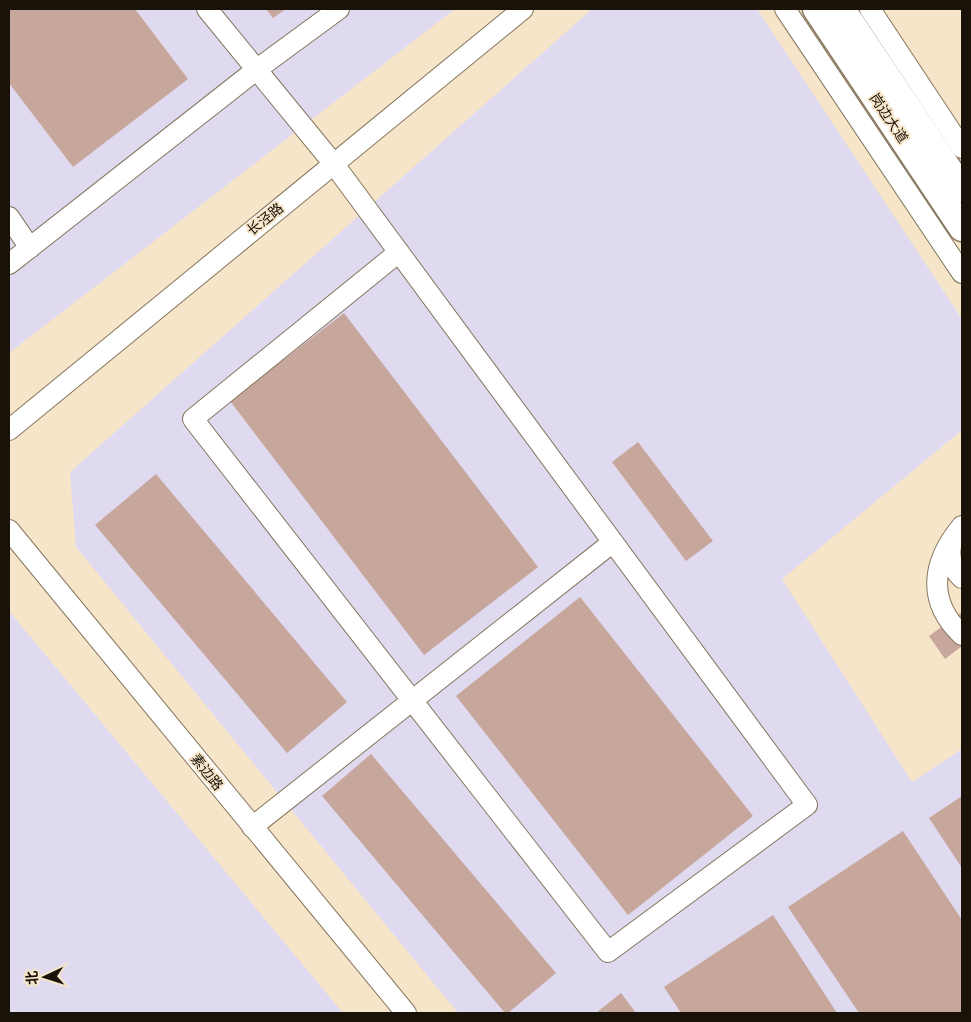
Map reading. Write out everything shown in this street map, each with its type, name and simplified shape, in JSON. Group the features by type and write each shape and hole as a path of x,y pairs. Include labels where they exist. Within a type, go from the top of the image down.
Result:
{"main road":[{"name":"岗边大道","path":"816,9 962,228"},
{"name":"岗边大道","path":"842,9 962,189"}],"street":[{"path":"207,9 333,163 399,252 807,805 608,952 193,419 399,252"},
{"path":"9,264 256,70 339,9"},
{"name":"长泾路","path":"9,430 523,9"},
{"path":"785,9 962,273"},
{"path":"870,9 962,148"},
{"path":"9,217 30,248"},
{"name":"素边路","path":"9,530 406,1013"},
{"path":"958,531 950,553 955,571 962,578"},
{"path":"958,531 938,567 937,580 938,593 947,618 962,635"},
{"path":"252,827 613,542"}],"shaded area":[{"path":"9,9 455,9 9,353"},
{"path":"592,9 757,9 962,319 962,430 782,579 912,782 962,749 962,1013 458,1013 76,547 70,472"},
{"path":"9,611 343,1013 9,1013"}],"building":[{"path":"9,9 135,9 188,79 73,167 9,83"},
{"path":"266,9 286,9 273,18"},
{"path":"344,313 538,567 424,655 230,401"},
{"path":"638,442 713,541 686,561 612,462"},
{"path":"156,474 347,702 287,753 95,525"},
{"path":"580,597 753,816 628,915 456,696"},
{"path":"962,612 962,646 945,659 929,636"},
{"path":"371,754 556,973 508,1013 505,1013 322,796"},
{"path":"962,796 962,868 929,818"},
{"path":"903,831 962,920 962,1013 859,1013 788,907"},
{"path":"773,915 837,1013 681,1013 664,987"},
{"path":"621,993 636,1013 596,1013"}]}
